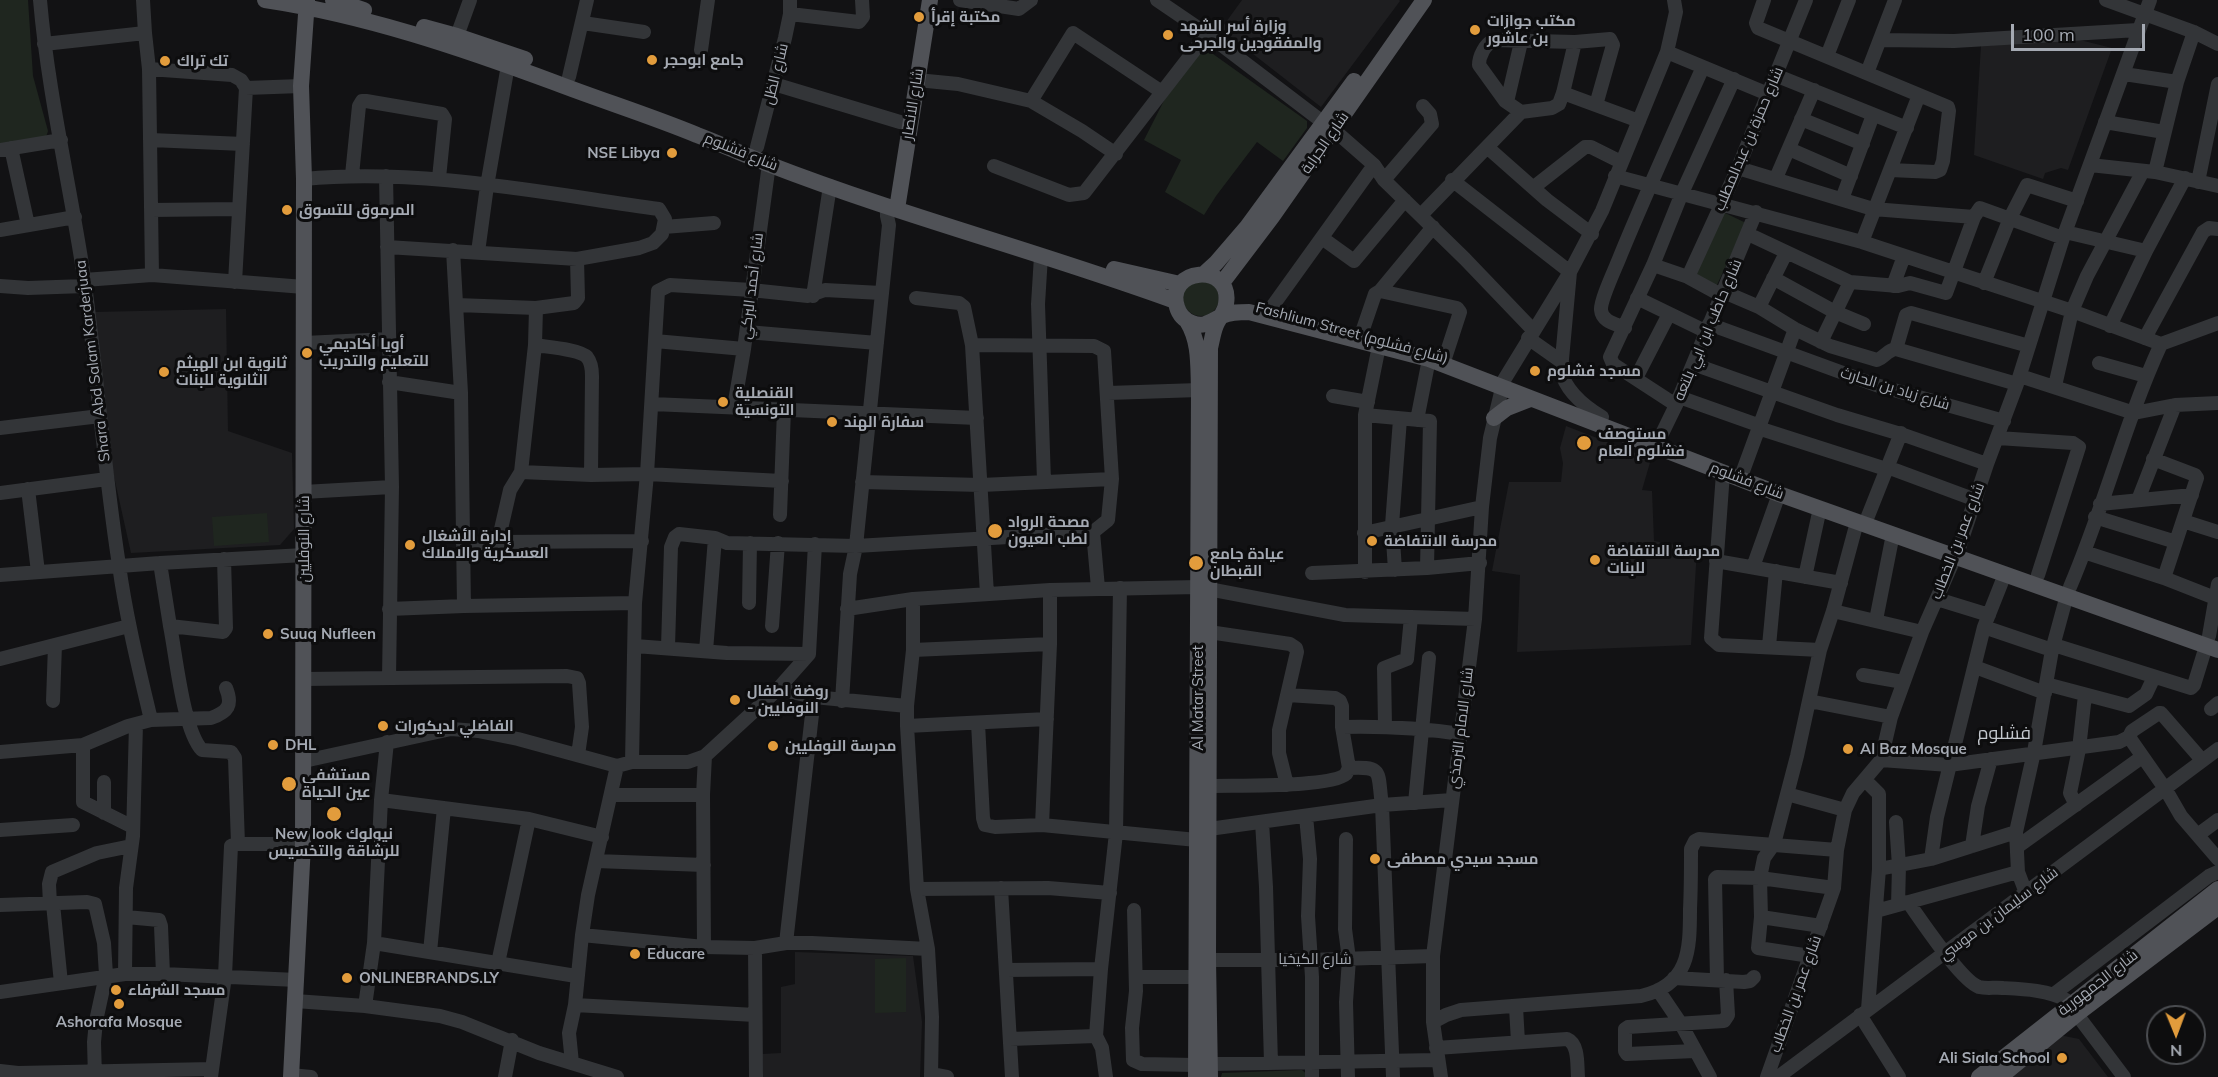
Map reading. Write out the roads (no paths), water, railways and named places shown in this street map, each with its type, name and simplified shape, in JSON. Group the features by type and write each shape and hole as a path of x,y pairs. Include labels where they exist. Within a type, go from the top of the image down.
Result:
{"main road":[{"name":"شارع فشلوم","path":"265,0 307,3 457,36 510,53 568,77 757,147 892,203 1175,301"},
{"name":"شارع فشلوم","path":"333,0 381,20 696,134 830,186 1071,257 1180,284"},
{"name":"شارع الانصار","path":"892,203 900,122 919,0"},
{"name":"شارع الانصار","path":"892,203 917,80 930,0"},
{"name":"شارع الجرابة","path":"1223,287 1382,50 1412,0"},
{"name":"شارع الجرابة","path":"1382,50 1424,0"},
{"name":"شارع النوفليين","path":"291,1076 303,844 304,179 302,86 307,3"},
{"name":"شارع الجرابة","path":"1204,274 1247,227 1329,127"},
{"path":"1205,837 1209,786 1209,632 1204,588 1210,348 1213,334 1220,317 1226,305 1223,287 1211,276 1204,274 1187,278 1180,284 1175,301 1177,309 1187,321 1201,325 1208,324 1220,317 1238,312 1272,315"},
{"name":"Fashlium Street (شارع فشلوم)","path":"1223,287 1236,300 1272,315 1362,335 1481,370"},
{"name":"شارع فشلوم","path":"1272,315 1379,346 1437,358 1503,384 1602,417 1723,473 1779,494 1863,519 1893,534 2038,575 2068,591"},
{"name":"Al Matar Street","path":"1187,321 1193,330 1198,351 1204,588 1205,837 1200,965 1203,1071"},
{"name":"شارع فشلوم","path":"1481,370 1530,399 1743,471 1863,519 1957,552 2004,574 2068,591 2213,643"},
{"path":"1494,418 1507,408 1530,399"},
{"name":"شارع الجمهورية","path":"2000,1077 2074,1010 2218,889"},
{"name":"شارع الجمهورية","path":"1979,1077 2218,907"}],"street":[{"name":"Shara Abd Salam Karderjuaa","path":"40,0 44,44 75,217 119,566 129,626 151,720"},
{"path":"143,0 149,69 152,275"},
{"path":"457,36 470,0"},
{"path":"568,77 587,0"},
{"path":"700,50 708,0"},
{"name":"شارع الظل","path":"757,147 790,14 790,0"},
{"path":"790,14 860,22 863,17 862,0"},
{"path":"960,0 1019,9 1031,0"},
{"path":"1157,0 1208,34 1329,127 1374,165 1384,180 1433,227 1531,334 1562,362"},
{"path":"1675,6 1685,0"},
{"path":"1764,0 1756,27 1945,105 1950,111 1942,167 1935,172 1890,170"},
{"name":"شارع حمزة بن عبدالمطلب","path":"1688,277 1738,168 1806,0"},
{"path":"1827,56 1849,0"},
{"path":"1867,74 1895,0"},
{"path":"2106,0 2194,32 2218,44"},
{"name":"شارع عمر بن الخطاب","path":"1767,1077 1834,888 1837,850 1845,810 1853,793 1881,760 1891,717 1922,632 1957,552 1976,500 1986,464 1998,438 2018,380 2064,235 2150,0"},
{"name":"شارع الامام الترمذي","path":"1441,1077 1433,1022 1433,956 1475,619 1482,507 1494,418 1503,384 1592,234 1667,52 1675,6"},
{"path":"583,23 644,32"},
{"path":"1881,40 1954,40 2138,30"},
{"path":"2055,387 2072,311 2105,242 2149,171 2164,132 2177,82 2194,32"},
{"path":"44,44 146,33"},
{"path":"1031,102 1073,33 1162,92"},
{"path":"994,166 1069,195 1078,195 1090,187 1208,34"},
{"path":"1575,42 1563,93 1556,107 1521,111 1507,102 1481,69 1479,60 1490,42 1498,40 1575,42 1608,39 1613,42 1596,105"},
{"path":"1507,102 1521,42"},
{"path":"1667,52 1768,94"},
{"path":"478,252 508,65"},
{"path":"1625,328 1606,321 1601,309 1614,270 1703,67"},
{"path":"149,69 232,75 241,80 246,88 235,282"},
{"path":"2124,74 2177,82"},
{"path":"1775,75 1907,128"},
{"path":"1734,79 1682,193 1611,360 1612,363 1677,401 1887,468 1976,500"},
{"path":"917,80 958,84 1031,102 1082,131 1116,154"},
{"path":"774,84 900,122"},
{"path":"2110,326 2146,251 2211,147 2218,84"},
{"path":"246,88 302,86"},
{"path":"1776,178 1814,90"},
{"path":"1563,93 1639,121"},
{"path":"1862,242 1919,95"},
{"path":"352,175 359,105 362,101 366,101 442,114 445,119 439,178"},
{"path":"1384,180 1432,124 1430,114 1423,106"},
{"path":"1421,215 1452,180 1521,111"},
{"path":"1842,199 1873,114"},
{"path":"1801,119 1863,144"},
{"path":"2105,122 2164,132"},
{"path":"28,225 6,149 61,140"},
{"path":"151,140 243,144"},
{"path":"1487,147 1570,219 1592,234"},
{"path":"1534,187 1585,147 1591,147 1621,162"},
{"path":"1789,150 1851,176"},
{"name":"شارع أحمد البركي","path":"734,408 747,332 769,164"},
{"path":"1272,315 1322,238 1374,165"},
{"path":"2090,165 2149,171 2218,186"},
{"path":"1738,168 1873,209 1974,217"},
{"path":"304,179 352,175 439,178 659,209 664,216 664,227 659,239 653,243 639,248 577,260 387,247"},
{"path":"386,176 392,487 389,678"},
{"path":"1615,176 1862,242 2072,311 2161,344 2218,324"},
{"path":"1452,180 1570,272 1561,370 1566,386 1588,408 1602,417"},
{"path":"1984,283 2010,218 2027,185 2077,201"},
{"path":"813,296 830,186"},
{"path":"1322,238 1354,261 1405,200"},
{"path":"842,700 850,574 856,546 889,225 886,216 892,203"},
{"path":"1748,234 1850,282 1893,286 1910,283 1946,293 1974,217 1978,209 1982,207 2064,235 2146,251"},
{"path":"151,210 239,208"},
{"name":"شارع حاطب ابن ابي بلتعه","path":"1658,443 1756,212"},
{"path":"0,230 75,217"},
{"path":"664,227 714,223"},
{"path":"1362,335 1375,294 1380,291 1433,227"},
{"path":"2145,338 2203,232 2209,228 2218,229"},
{"path":"453,250 461,393 464,606"},
{"path":"1759,307 1786,253"},
{"path":"1041,256 1038,344 1044,481"},
{"path":"1893,286 1904,256"},
{"path":"457,305 536,308 570,304 577,300 577,260"},
{"path":"1653,265 1759,307 1821,342 1877,360 1896,349 2055,387 2134,413 2175,405 2218,403"},
{"path":"0,286 48,288 152,275 304,287"},
{"path":"1773,278 1835,312 1864,324"},
{"path":"1821,342 1850,282"},
{"path":"632,762 636,646 635,603 647,474 658,293 663,287 670,285 813,296 825,290 881,293"},
{"path":"1380,291 1459,309 1437,358 1417,420"},
{"path":"916,298 959,303 964,307 972,345 987,594"},
{"name":"شارع زياد بن الحارث","path":"1637,298 1669,314 1876,385 2004,421"},
{"path":"498,542 510,490 521,472 535,345 536,308"},
{"path":"1896,349 1908,313 2029,346"},
{"path":"1636,378 1669,314"},
{"path":"1743,471 1795,329"},
{"path":"747,332 877,344"},
{"path":"304,343 388,339"},
{"path":"655,340 744,350"},
{"path":"668,647 671,547 675,537 680,534 715,538 727,543 856,546 1094,532 1108,520 1107,479 1111,464 1108,393 1106,356 1100,348 1038,344 972,345"},
{"path":"2026,893 2018,872 2017,839 2053,647 2068,591 2146,376 2161,344"},
{"path":"535,345 579,352 588,358 592,376 591,475"},
{"path":"1365,572 1366,409 1379,346"},
{"path":"2098,363 2146,376"},
{"path":"1693,364 1986,464"},
{"path":"389,382 461,393"},
{"path":"1108,393 1199,390"},
{"path":"1333,396 1400,419 1430,421 1427,568"},
{"path":"652,404 977,418"},
{"path":"2138,500 2175,405"},
{"path":"780,515 784,410"},
{"path":"0,428 100,416"},
{"path":"1395,570 1392,525 1400,419"},
{"path":"1810,956 1758,948 1761,917 1760,878 1764,858 1774,844 1820,650 1841,583 1863,519 1901,434"},
{"path":"1998,438 2073,443 2079,447 2038,575"},
{"path":"2154,459 2195,475 2197,478 2164,578"},
{"path":"521,472 591,475 647,474 782,481"},
{"path":"1723,473 1711,634 1713,641 1719,645 1820,650"},
{"path":"0,493 107,479"},
{"path":"862,482 981,485 1107,479"},
{"path":"303,492 392,487"},
{"path":"28,489 38,572"},
{"path":"1753,567 1779,494"},
{"path":"2097,511 2138,500 2192,495"},
{"path":"1364,533 1482,507"},
{"path":"1805,577 1821,508"},
{"path":"2097,511 2176,542"},
{"path":"2183,521 2218,532"},
{"path":"1094,532 1098,588"},
{"path":"1876,620 1893,534"},
{"path":"706,651 715,538"},
{"path":"463,544 642,541"},
{"path":"749,603 750,543"},
{"path":"772,626 778,543"},
{"path":"304,761 442,731 463,730 518,739 617,766 632,762 679,763 705,756 778,689 809,654 815,544"},
{"path":"1937,599 2053,647 2191,688 2213,643 2217,591 2164,578 2084,552"},
{"path":"0,575 304,555"},
{"path":"170,626 226,631 224,559"},
{"path":"1716,561 1841,583"},
{"path":"1312,573 1427,568 1480,562"},
{"path":"160,563 187,719 202,750 234,753 238,844"},
{"path":"1769,646 1776,571"},
{"path":"1931,860 1937,817 1949,765 1987,621 2004,574"},
{"path":"1106,1077 1102,1048 1096,1036 1116,833 1120,588"},
{"path":"848,609 913,599 1050,590 1204,588 1346,615 1475,619"},
{"path":"1042,825 1050,644 1050,590"},
{"path":"913,599 913,650 907,726 917,889 928,949 932,1017 931,1075 947,1077"},
{"path":"389,609 635,603"},
{"path":"1833,611 1922,632"},
{"path":"1385,726 1384,668 1407,659 1412,616"},
{"path":"0,659 129,626"},
{"path":"1209,632 1294,646 1297,652 1278,741 1287,785"},
{"path":"913,650 1050,644"},
{"path":"53,701 55,645"},
{"path":"636,646 809,654"},
{"path":"1415,803 1429,658"},
{"path":"1975,667 2046,689 2085,695 2129,706 2146,694 2154,677"},
{"path":"304,679 567,675 577,678 579,683 582,727 578,755"},
{"path":"1863,675 1904,682"},
{"path":"0,752 57,749 83,745 151,720 211,718 220,715 230,703 226,688"},
{"path":"778,689 814,698 907,706"},
{"path":"1209,786 1287,785 1341,779 1346,774 1348,768 1342,727 1342,706 1338,699 1287,694"},
{"path":"2076,805 2070,793 2079,749 2085,695"},
{"path":"786,943 814,698"},
{"path":"1809,701 1891,717"},
{"path":"1881,760 1949,765 2034,752 2079,749 2119,742 2129,737 2132,731 2158,712 2202,760"},
{"path":"907,726 1047,719"},
{"path":"978,723 984,822 985,825 995,827 1042,825 1116,833 1205,837 1262,822 1382,805 1452,800"},
{"path":"125,974 126,888 133,827 136,724"},
{"path":"1342,727 1422,728 1461,734"},
{"path":"2129,737 2181,816 2199,834 2218,859"},
{"path":"365,1006 374,943 381,800 387,742"},
{"path":"83,745 83,802 133,827"},
{"name":"شارع سليمان بن موسي","path":"1778,1077 2218,749"},
{"path":"704,947 705,756"},
{"path":"1879,869 1931,860 1996,840 2017,839 2076,805 2142,757"},
{"path":"1972,846 1978,806 1990,759"},
{"path":"572,1063 569,1033 575,1005 576,976 582,935 617,766"},
{"path":"1348,768 1370,767 1375,770 1382,805 1393,1077"},
{"path":"1865,780 1879,794 1879,869 1864,1012 1899,1077"},
{"path":"104,813 105,782"},
{"path":"1787,794 1845,810"},
{"path":"612,795 703,795"},
{"path":"381,800 529,819 602,837"},
{"path":"430,952 444,808"},
{"path":"1306,816 1310,859 1308,916 1312,977 1312,1077"},
{"path":"498,963 529,819"},
{"path":"2199,834 2218,820"},
{"path":"1262,822 1271,1063"},
{"path":"1896,822 1903,904 1972,983 1979,987 2054,994 2066,1000 2124,1077"},
{"path":"0,830 73,825"},
{"path":"1433,1022 1461,1010 1641,996 1658,990 1674,978 1683,965 1690,944 1692,844 1699,838 1837,850"},
{"path":"1346,839 1346,929 1349,959 1348,1077"},
{"path":"0,1071 95,1075 212,1073 225,976 231,846 238,844 303,844"},
{"path":"61,983 49,884 52,872 97,853 131,846"},
{"path":"596,861 704,866"},
{"path":"1876,911 2018,872"},
{"path":"2054,994 2209,876 2218,872"},
{"path":"1695,1051 1629,1054 1625,1052 1625,1030 1626,1027 1726,1019 1728,1015 1721,980 1715,879 1719,876 1760,878 1834,888"},
{"path":"1001,888 1012,1077"},
{"path":"917,889 1047,888 1110,893"},
{"path":"0,905 91,902 95,904 104,943 106,975 96,1021 95,1075"},
{"path":"1134,910 1136,1009 1132,1028 1133,1060 1142,1064 1203,1071 1271,1063 1392,1061 1518,1042 1569,1039 1575,1047 1578,1077"},
{"path":"126,917 159,920 163,974"},
{"path":"1761,917 1821,926"},
{"path":"582,935 704,947 755,948 786,943 928,949"},
{"path":"374,943 576,976"},
{"path":"755,948 756,1077"},
{"name":"شارع الكيخيا","path":"1136,977 1200,965 1268,959 1433,956"},
{"path":"1006,970 1101,969"},
{"path":"0,992 125,974 297,980"},
{"path":"1674,978 1746,982 1754,977"},
{"path":"1658,990 1681,1024 1710,1077"},
{"path":"1432,996 1461,1010"},
{"path":"295,1001 365,1006 440,1016 512,1040 539,1053 617,1077"},
{"path":"575,1005 755,1015"},
{"path":"1516,1007 1518,1042"},
{"path":"1010,1039 1096,1036"},
{"path":"505,1077 512,1040"},
{"path":"291,1076 311,1077"}],"place":[{"name":"مكتبة إقرأ","path":"919,17"},
{"name":"مكتب جوازات بن عاشور","path":"1475,30"},
{"name":"وزارة أسر الشهد والمفقودين والجرحى","path":"1168,35"},
{"name":"جامع ابوحجر","path":"652,60"},
{"name":"تك تراك","path":"165,61"},
{"name":"NSE Libya","path":"672,153"},
{"name":"المرموق للتسوق","path":"287,210"},
{"name":"أويا أكاديمي للتعليم والتدريب","path":"307,353"},
{"name":"مسجد فشلوم","path":"1535,371"},
{"name":"ثانوية ابن الهيثم الثانوية للبنات","path":"164,372"},
{"name":"القنصلية التونسية","path":"723,402"},
{"name":"سفارة الهند","path":"832,422"},
{"name":"مستوصف فشلوم العام","path":"1584,443"},
{"name":"مصحة الرواد لطب العيون","path":"995,531"},
{"name":"مدرسة الانتفاضة","path":"1372,541"},
{"name":"إدارة الأشغال العسكرية والاملاك","path":"410,545"},
{"name":"مدرسة الانتفاضة للبنات","path":"1595,560"},
{"name":"عيادة جامع القبطان","path":"1196,563"},
{"name":"Suuq Nufleen","path":"268,634"},
{"name":"روضة اطفال - النوفليين","path":"735,700"},
{"name":"الفاضلي لديكورات","path":"383,726"},
{"name":"DHL","path":"273,745"},
{"name":"مدرسة النوفليين","path":"773,746"},
{"name":"Al Baz Mosque","path":"1848,749"},
{"name":"مستشفى عين الحياة","path":"289,784"},
{"name":"New look نيولوك للرشاقة والتخسيس","path":"334,814"},
{"name":"مسجد سيدي مصطفى","path":"1375,859"},
{"name":"Educare","path":"635,954"},
{"name":"ONLINEBRANDS.LY","path":"347,978"},
{"name":"مسجد الشرفاء","path":"116,990"},
{"name":"Ashorafa Mosque","path":"119,1004"},
{"name":"Ali Siala School","path":"2062,1058"}],"district":[{"name":"فشلوم","path":"2004,734"}]}
